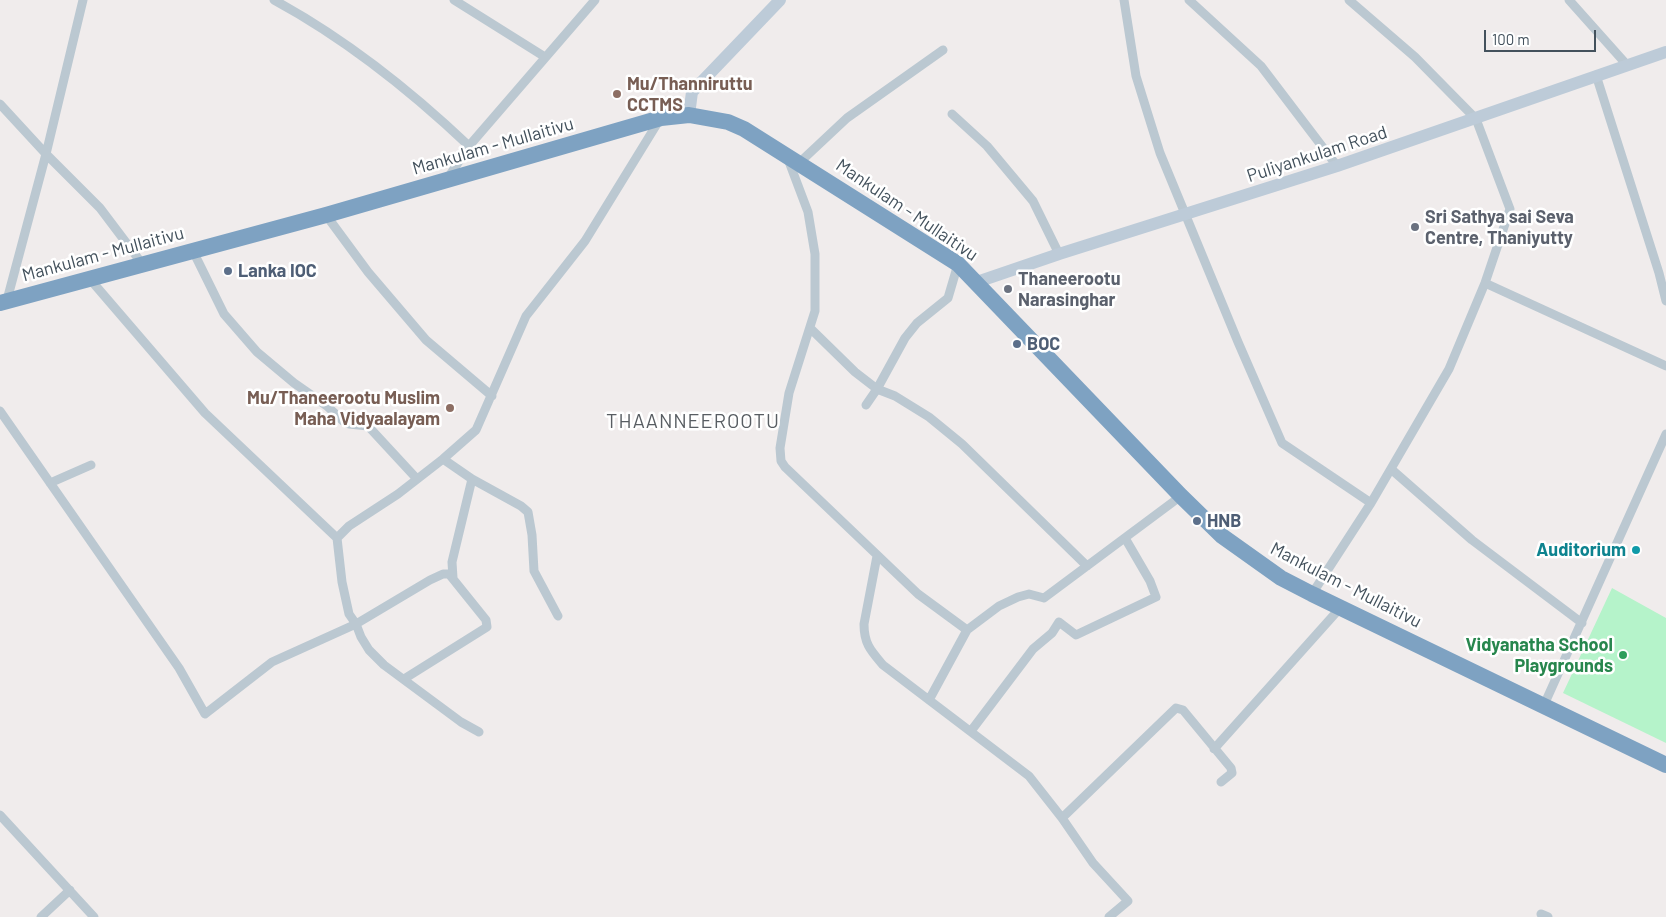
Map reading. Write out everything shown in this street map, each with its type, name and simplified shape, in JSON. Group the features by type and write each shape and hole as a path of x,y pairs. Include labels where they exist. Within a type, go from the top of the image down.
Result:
{"highway":[{"name":"Mankulam - Mullaitivu","path":"4,301 326,215 661,118 688,115 728,122 744,129 958,264 1181,496 1222,536 1250,557 1281,578 1312,594 1666,765"}],"main road":[{"path":"688,115 692,92 780,0"},
{"name":"Puliyankulam Road","path":"977,282 1059,254 1337,166 1666,52"}],"street":[{"path":"4,301 46,154 83,0"},
{"path":"274,0 291,9 380,69 469,146"},
{"path":"454,0 545,58"},
{"path":"447,181 469,146 595,0"},
{"path":"1124,0 1136,76 1160,153 1282,443 1371,503"},
{"path":"1188,0 1261,66 1337,166"},
{"path":"1312,594 1371,503 1449,370 1485,283 1510,210 1476,119 1415,57 1349,0"},
{"path":"1569,0 1627,65"},
{"path":"943,50 793,160 808,212 815,254 814,311 789,393 780,448 781,461 786,467 877,556 918,594 967,630"},
{"path":"1596,75 1663,271 1666,301"},
{"path":"0,104 100,208 142,264"},
{"path":"952,114 987,146 1033,201 1059,254"},
{"path":"337,538 350,526 443,459 476,430 526,316 585,241 661,118"},
{"path":"326,215 368,272 426,340 492,396"},
{"path":"193,251 224,314 257,352 294,383 327,406 343,421 348,424 368,426 417,479"},
{"path":"866,404 877,390 905,338 917,323 948,298 958,264"},
{"path":"89,278 205,413 337,538 342,582 349,614 369,650 384,665 461,722 479,732"},
{"path":"1485,283 1666,366"},
{"path":"810,328 855,372 877,390 895,396 929,417 962,444 1087,566"},
{"path":"0,411 179,668 205,714 272,662 356,624 436,577 442,574 449,574 486,620 487,627 404,679"},
{"path":"1544,705 1666,434"},
{"path":"443,459 472,479 521,506 528,512 532,534 534,570 558,616"},
{"path":"50,483 91,465"},
{"path":"1391,469 1472,540 1582,622"},
{"path":"452,578 452,562 472,479"},
{"path":"929,700 967,630 999,606 1018,597 1030,594 1044,598 1181,496"},
{"path":"971,731 1033,649 1052,633 1059,622 1076,634 1156,597 1150,581 1125,538"},
{"path":"877,556 864,624 864,636 869,648 883,665 1029,776 1062,818 1093,863 1128,901 1109,917"},
{"path":"1214,749 1341,607"},
{"path":"1062,818 1176,708 1183,710 1231,768 1232,774 1220,782"},
{"path":"0,815 94,917"},
{"path":"41,917 70,890"}],"green space":[{"name":"Vidyanatha School Playgrounds","path":"1612,588 1666,618 1666,743 1563,693"}],"place":[{"name":"Mu/Thanniruttu CCTMS","path":"617,94"},
{"name":"Sri Sathya sai Seva Centre, Thaniyutty","path":"1415,227"},
{"name":"Lanka IOC","path":"228,271"},
{"name":"Thaneerootu Narasinghar","path":"1008,289"},
{"name":"BOC","path":"1017,344"},
{"name":"Mu/Thaneerootu Muslim Maha Vidyaalayam","path":"450,408"},
{"name":"HNB","path":"1197,521"},
{"name":"Auditorium","path":"1636,550"},
{"name":"Vidyanatha School Playgrounds","path":"1623,655"}],"district":[{"name":"THAANNEEROOTU","path":"693,421"}]}
